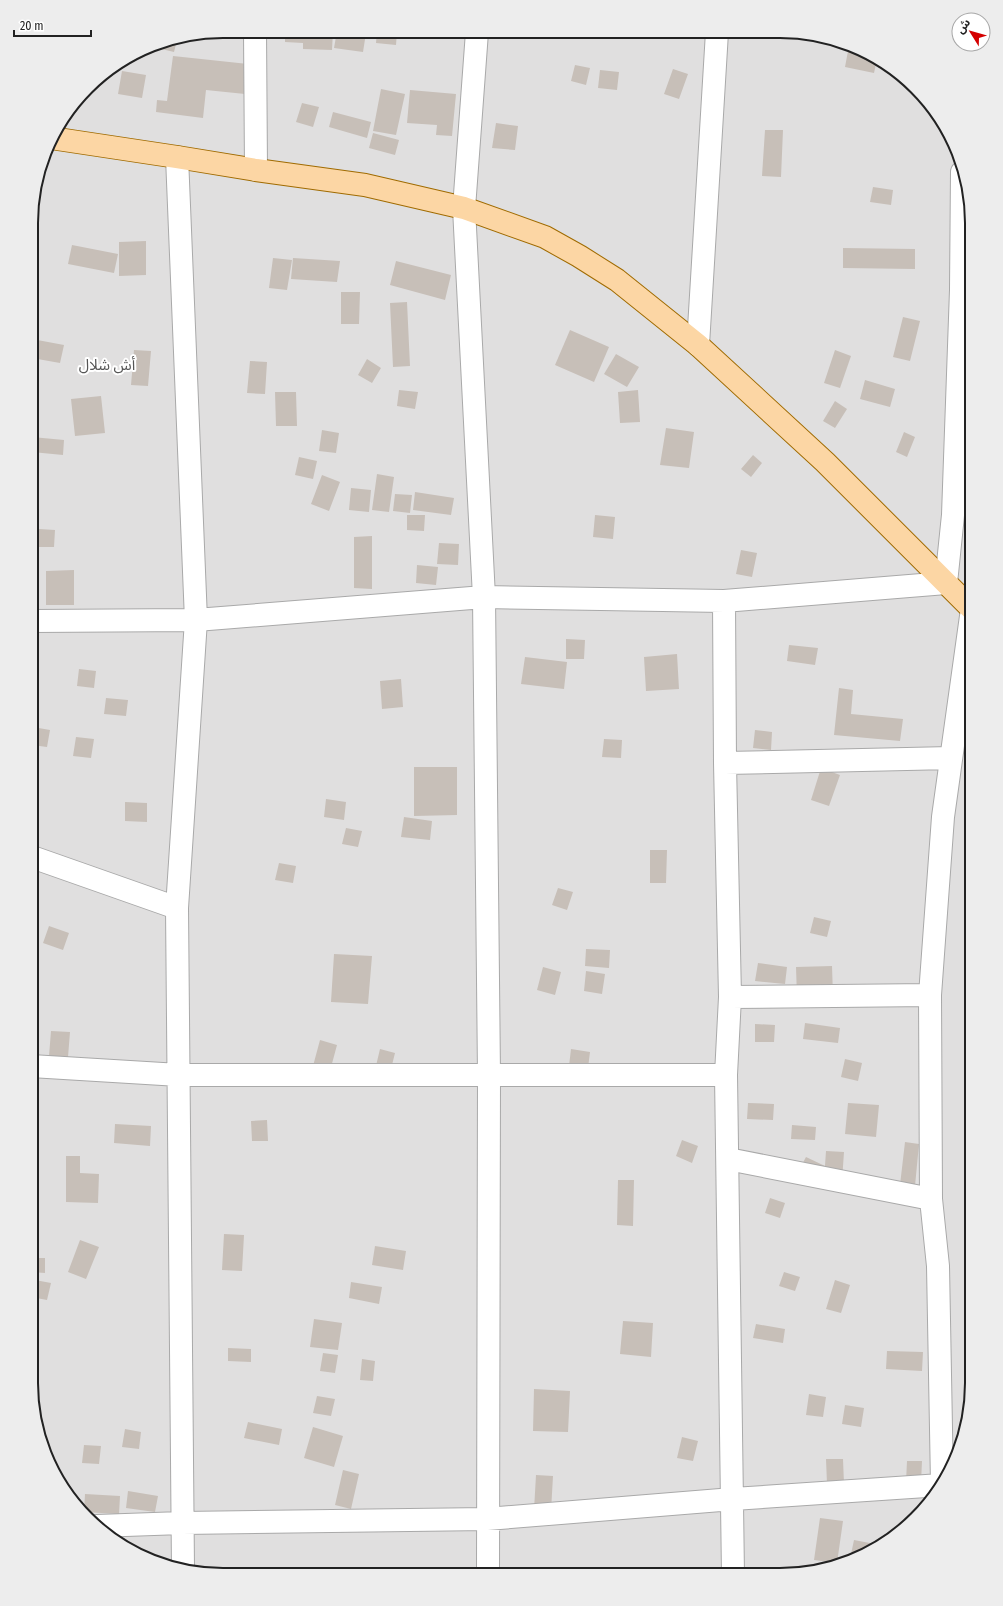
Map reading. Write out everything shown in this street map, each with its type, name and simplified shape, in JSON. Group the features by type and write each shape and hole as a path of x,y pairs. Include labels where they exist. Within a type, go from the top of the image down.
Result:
{"main road":[{"path":"58,139 256,170 366,185 464,208 545,237 617,280 698,345 825,462 965,602"}],"street":[{"path":"256,38 256,170"},
{"path":"477,38 464,208 484,597 489,1075 488,1568"},
{"path":"698,345 717,38"},
{"path":"177,157 196,620 177,908 183,1563"},
{"path":"963,198 965,260"},
{"path":"38,622 196,620 484,597 724,601 946,583 953,515 965,307"},
{"path":"724,601 725,763 730,998 726,1076 733,1568"},
{"path":"941,1474 938,1266 931,1199 930,995 942,825 965,659"},
{"path":"725,763 951,758"},
{"path":"38,859 177,908"},
{"path":"730,998 930,995"},
{"path":"38,1066 179,1075 726,1076"},
{"path":"728,1159 931,1199"},
{"path":"106,1526 182,1523 487,1519 935,1484"}],"shaded area":[{"path":"211,38 792,38 828,44 862,57 883,69 911,92 919,101 934,120 951,152 959,175 965,211 965,1395 959,1431 946,1465 934,1486 911,1514 902,1522 883,1537 851,1554 828,1562 792,1568 211,1568 175,1562 141,1549 120,1537 92,1514 84,1505 69,1486 52,1454 44,1431 38,1395 38,211 44,175 52,152 69,120 92,92 120,69 152,52 175,44"}],"building":[{"path":"285,38 333,38 332,50 303,49 303,43 285,42"},
{"path":"336,38 365,38 363,52 334,48"},
{"path":"376,38 397,38 396,45 376,43"},
{"path":"176,44 174,52 161,49"},
{"path":"848,51 876,65 874,73 845,67"},
{"path":"173,56 248,64 245,94 206,90 203,118 156,112 157,100 167,101"},
{"path":"575,65 590,68 586,85 571,81"},
{"path":"673,69 688,74 679,99 664,94"},
{"path":"600,70 619,72 617,90 598,88"},
{"path":"122,71 146,75 142,98 118,94"},
{"path":"381,89 405,94 396,135 373,131"},
{"path":"410,90 456,94 452,136 436,135 437,125 407,123"},
{"path":"302,103 319,107 313,127 296,122"},
{"path":"333,112 371,122 367,138 329,127"},
{"path":"496,123 518,126 515,150 492,148"},
{"path":"765,130 783,130 781,177 762,176"},
{"path":"373,133 399,140 395,155 369,148"},
{"path":"873,187 893,190 891,205 870,202"},
{"path":"146,241 146,275 119,276 119,242"},
{"path":"72,245 118,254 114,273 68,264"},
{"path":"843,248 915,249 915,269 843,268"},
{"path":"273,258 292,260 287,290 269,288"},
{"path":"293,258 340,261 337,282 291,279"},
{"path":"396,261 451,275 445,300 390,285"},
{"path":"341,292 360,292 359,324 341,324"},
{"path":"407,302 410,366 393,367 390,303"},
{"path":"903,317 920,321 910,361 893,357"},
{"path":"570,330 609,347 594,382 555,365"},
{"path":"38,340 64,345 60,363 38,359"},
{"path":"134,350 151,351 148,386 131,385"},
{"path":"835,350 851,356 840,388 824,383"},
{"path":"616,354 639,367 627,387 604,374"},
{"path":"367,359 381,368 372,383 358,375"},
{"path":"250,361 267,362 265,394 247,393"},
{"path":"865,380 895,389 890,407 860,399"},
{"path":"399,390 418,392 415,409 397,406"},
{"path":"638,390 640,422 620,423 618,392"},
{"path":"275,392 296,392 297,426 276,426"},
{"path":"101,396 105,433 75,436 71,399"},
{"path":"835,401 847,409 835,428 823,421"},
{"path":"666,428 694,432 689,468 660,465"},
{"path":"322,430 339,433 336,453 319,451"},
{"path":"904,432 915,437 907,457 896,452"},
{"path":"38,438 64,440 63,455 38,453"},
{"path":"753,455 762,463 751,477 741,469"},
{"path":"299,457 317,461 313,479 295,475"},
{"path":"377,474 394,477 389,512 372,510"},
{"path":"322,475 340,482 329,511 311,504"},
{"path":"351,488 371,490 369,512 349,510"},
{"path":"415,492 454,498 451,515 413,510"},
{"path":"395,494 412,495 410,513 393,511"},
{"path":"407,515 425,515 424,531 407,530"},
{"path":"595,515 615,517 613,539 593,537"},
{"path":"39,529 55,530 54,547 38,547"},
{"path":"372,536 372,589 354,588 354,537"},
{"path":"439,543 459,544 458,565 437,564"},
{"path":"741,550 757,553 752,577 736,574"},
{"path":"417,565 438,567 436,585 416,583"},
{"path":"74,570 74,605 46,605 46,571"},
{"path":"566,639 585,640 584,659 566,659"},
{"path":"789,645 818,648 815,665 787,661"},
{"path":"677,654 679,689 646,691 644,657"},
{"path":"525,657 567,662 564,689 521,684"},
{"path":"79,669 96,671 94,688 77,686"},
{"path":"401,679 403,707 382,709 380,681"},
{"path":"839,688 853,690 851,714 903,719 900,741 834,735"},
{"path":"106,698 128,700 126,716 104,714"},
{"path":"38,728 50,730 47,747 38,746"},
{"path":"755,730 772,732 771,750 753,748"},
{"path":"76,737 94,739 91,758 73,756"},
{"path":"604,739 622,740 621,758 602,757"},
{"path":"414,767 457,767 457,815 414,816"},
{"path":"821,768 840,775 829,806 811,800"},
{"path":"326,799 346,802 344,820 324,817"},
{"path":"125,802 147,803 147,822 125,821"},
{"path":"404,817 432,821 430,840 401,837"},
{"path":"346,828 362,831 358,847 342,844"},
{"path":"650,850 667,850 666,883 650,883"},
{"path":"279,863 296,866 293,883 275,880"},
{"path":"558,888 573,892 567,910 552,905"},
{"path":"814,917 831,921 827,937 810,933"},
{"path":"49,926 69,933 63,950 43,943"},
{"path":"586,949 610,950 609,968 585,966"},
{"path":"334,954 372,956 368,1004 331,1002"},
{"path":"758,963 787,967 785,984 755,981"},
{"path":"832,966 833,996 797,997 796,967"},
{"path":"543,967 561,972 555,995 537,990"},
{"path":"586,971 605,974 602,994 584,991"},
{"path":"805,1023 840,1028 838,1043 803,1039"},
{"path":"755,1024 775,1025 774,1042 755,1042"},
{"path":"51,1031 70,1032 68,1057 49,1056"},
{"path":"320,1040 337,1045 330,1071 313,1066"},
{"path":"380,1049 395,1053 390,1073 375,1070"},
{"path":"571,1049 590,1052 588,1068 569,1066"},
{"path":"845,1059 862,1063 858,1081 841,1077"},
{"path":"748,1103 774,1104 773,1120 747,1119"},
{"path":"848,1103 879,1105 876,1137 845,1134"},
{"path":"267,1120 268,1141 252,1141 251,1121"},
{"path":"115,1124 151,1126 150,1146 114,1143"},
{"path":"792,1125 816,1127 815,1140 791,1139"},
{"path":"682,1140 698,1146 692,1163 676,1156"},
{"path":"905,1142 919,1144 915,1186 900,1185"},
{"path":"826,1151 844,1152 842,1181 824,1180"},
{"path":"66,1156 80,1156 80,1173 99,1174 98,1203 66,1202"},
{"path":"806,1157 825,1166 817,1182 798,1172"},
{"path":"618,1180 634,1180 633,1226 617,1225"},
{"path":"770,1198 785,1203 780,1218 765,1213"},
{"path":"224,1234 244,1235 242,1271 222,1270"},
{"path":"80,1240 99,1247 86,1279 68,1272"},
{"path":"375,1246 406,1251 403,1270 372,1265"},
{"path":"38,1258 45,1258 45,1273 38,1272"},
{"path":"784,1272 800,1277 795,1291 779,1286"},
{"path":"835,1280 850,1285 841,1313 826,1309"},
{"path":"38,1281 51,1283 47,1300 38,1298"},
{"path":"351,1282 382,1287 379,1304 349,1298"},
{"path":"314,1319 342,1323 338,1350 310,1347"},
{"path":"623,1321 653,1323 651,1357 620,1354"},
{"path":"756,1324 785,1329 783,1343 753,1338"},
{"path":"228,1348 251,1349 251,1362 228,1361"},
{"path":"887,1351 923,1352 922,1371 886,1369"},
{"path":"323,1353 338,1355 335,1373 320,1371"},
{"path":"362,1359 375,1361 373,1381 360,1380"},
{"path":"534,1389 570,1391 568,1432 533,1431"},
{"path":"809,1394 826,1397 823,1417 806,1415"},
{"path":"317,1396 335,1399 331,1416 313,1413"},
{"path":"845,1405 864,1408 861,1427 842,1424"},
{"path":"248,1422 282,1429 279,1445 244,1438"},
{"path":"313,1427 343,1436 334,1467 304,1458"},
{"path":"125,1429 141,1432 139,1449 122,1447"},
{"path":"682,1437 698,1441 693,1461 677,1458"},
{"path":"84,1445 101,1446 99,1464 82,1463"},
{"path":"826,1459 843,1459 844,1484 827,1484"},
{"path":"907,1461 922,1461 921,1483 906,1482"},
{"path":"343,1470 359,1474 351,1509 335,1505"},
{"path":"536,1475 553,1476 551,1511 534,1510"},
{"path":"128,1491 158,1496 155,1512 126,1508"},
{"path":"85,1494 120,1496 119,1514 91,1512 84,1505"},
{"path":"820,1518 843,1521 838,1558 828,1562 814,1560"},
{"path":"854,1540 871,1543 862,1549 851,1554"}],"district":[{"name":"أش شلال","path":"107,365"}]}
